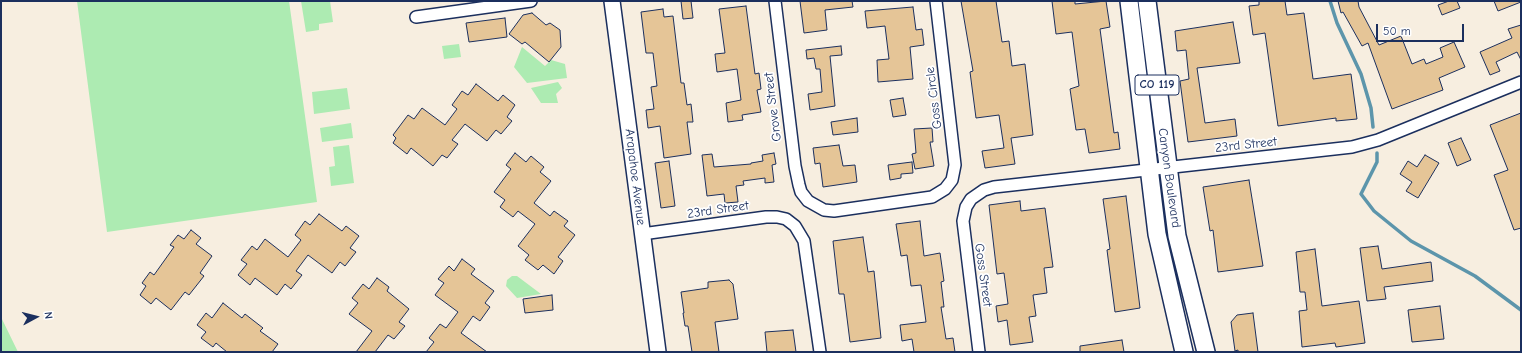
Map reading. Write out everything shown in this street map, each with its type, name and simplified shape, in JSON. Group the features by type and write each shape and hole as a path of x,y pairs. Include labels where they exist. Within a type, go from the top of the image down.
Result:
{"main road":[{"name":"Arapahoe Avenue","path":"612,1 658,352"},
{"name":"Canyon Boulevard","path":"1129,1 1148,170 1157,234 1184,352"},
{"name":"Canyon Boulevard","path":"1147,1 1177,236 1206,352"}],"street":[{"path":"416,17 531,1"},
{"name":"Grove Street","path":"775,1 795,166 801,192 813,204 824,210 842,210 932,197 944,190"},
{"name":"Goss Circle","path":"936,1 955,164 952,180 944,190"},
{"name":"23rd Street","path":"969,203 971,199 984,190 994,187 1336,149 1364,144 1521,82"},
{"name":"Goss Street","path":"969,203 964,213 963,230 979,352"},
{"name":"23rd Street","path":"642,234 766,217 786,219 795,226 803,238 806,248 820,352"}],"green space":[{"path":"77,1 289,1 317,202 107,232"},
{"path":"301,1 330,1 333,22 319,24 319,30 306,32"},
{"path":"459,44 461,57 444,59 442,46"},
{"path":"522,47 545,66 551,60 565,64 567,78 527,83 514,67"},
{"path":"558,82 562,88 556,94 558,103 541,103 531,88"},
{"path":"347,88 350,109 314,114 312,92"},
{"path":"351,123 353,138 322,142 320,128"},
{"path":"349,145 354,183 331,186 329,167 335,166 333,147"},
{"path":"512,276 517,276 541,294 517,298 506,286 507,280"},
{"path":"1,317 18,352 1,352"}],"building":[{"path":"681,1 691,1 693,18 683,19"},
{"path":"800,1 852,1 853,7 825,10 827,30 804,33"},
{"path":"961,1 996,1 1002,42 1009,41 1012,66 1025,64 1033,135 1011,138 1015,164 985,168 982,151 1004,148 999,115 976,118 970,72 973,71"},
{"path":"1052,1 1075,1 1075,4 1106,1 1110,27 1100,29 1114,133 1118,132 1120,149 1089,153 1085,129 1076,130 1070,89 1079,86 1072,32 1056,34"},
{"path":"1259,1 1285,1 1287,15 1304,13 1313,79 1351,74 1357,119 1336,121 1336,118 1278,126 1265,33 1253,35 1249,6 1259,5"},
{"path":"1338,1 1358,1 1359,7 1379,45 1401,36 1412,64 1424,59 1426,64 1443,57 1440,48 1454,42 1465,67 1439,78 1443,90 1392,109 1368,43 1362,46 1343,12 1341,13"},
{"path":"1449,1 1457,1 1460,8 1442,15 1438,5"},
{"path":"1494,1 1521,1 1521,2 1498,11"},
{"path":"746,6 755,74 759,73 761,89 757,90 761,112 742,115 743,120 728,122 726,103 741,100 737,69 717,72 715,54 725,53 719,9"},
{"path":"913,7 916,30 922,29 924,45 910,47 913,79 878,82 877,60 889,59 885,26 867,28 865,11"},
{"path":"663,9 664,17 673,16 681,83 684,83 687,105 691,104 693,122 687,122 691,154 664,158 660,126 648,128 646,110 654,109 651,87 657,86 653,53 646,53 641,12"},
{"path":"532,13 546,25 550,23 560,30 561,47 549,62 525,42 522,44 509,34 523,15"},
{"path":"505,18 507,37 469,42 466,23"},
{"path":"1233,22 1240,63 1197,68 1205,123 1235,119 1237,136 1188,142 1180,81 1189,79 1186,50 1177,51 1175,31"},
{"path":"1521,25 1521,60 1517,52 1496,62 1500,71 1490,75 1480,52 1512,38 1508,29"},
{"path":"841,46 842,55 830,56 835,106 810,110 808,94 822,92 820,69 816,69 814,58 807,59 806,50"},
{"path":"476,84 498,101 503,95 515,105 507,117 512,121 501,134 496,130 487,141 465,124 452,140 458,144 447,158 442,155 433,166 411,148 407,154 393,143 396,138 393,135 408,115 414,119 422,108 445,125 457,109 452,105 462,91 468,95"},
{"path":"903,98 906,115 893,117 890,100"},
{"path":"1521,113 1521,228 1514,230 1494,175 1508,170 1490,125"},
{"path":"857,118 858,132 833,135 831,122"},
{"path":"932,128 933,142 930,142 934,166 915,169 912,154 916,153 914,129"},
{"path":"1461,138 1471,160 1457,166 1448,143"},
{"path":"839,145 843,166 855,165 857,182 823,187 820,163 815,164 813,148"},
{"path":"515,153 526,162 531,156 544,167 540,172 551,181 534,203 550,216 554,211 568,221 564,226 575,235 558,257 563,261 554,274 543,265 538,270 525,260 529,255 518,246 535,224 518,211 513,217 500,207 505,200 494,192 511,169 506,165"},
{"path":"774,153 776,164 772,165 774,182 765,183 765,178 743,181 744,185 736,186 738,202 725,203 724,194 707,196 702,155 712,154 714,167 751,164 763,161 762,155"},
{"path":"1425,155 1439,163 1418,198 1406,191 1412,182 1400,174 1408,161 1417,167"},
{"path":"669,161 675,206 661,208 655,163"},
{"path":"912,162 913,173 901,174 901,178 890,180 888,165"},
{"path":"1249,180 1263,266 1218,272 1213,230 1210,231 1203,187"},
{"path":"1126,196 1140,308 1115,312 1107,250 1110,249 1103,199"},
{"path":"1020,201 1021,211 1045,208 1053,267 1044,268 1047,293 1033,295 1036,316 1029,317 1033,342 1010,345 1007,320 998,322 996,306 1008,304 1004,273 997,274 989,205"},
{"path":"319,214 342,231 346,226 359,236 350,248 356,252 345,266 340,262 332,273 308,255 296,271 302,275 291,289 285,284 277,295 255,278 250,285 238,275 247,264 241,260 252,246 257,250 265,239 288,257 301,240 295,235 305,221 310,225"},
{"path":"920,221 924,256 940,253 944,281 941,282 944,307 941,307 946,339 953,338 955,352 914,352 912,339 902,341 900,325 926,322 921,285 911,286 907,255 901,256 896,224"},
{"path":"191,230 201,238 196,244 212,256 200,273 204,276 189,295 185,292 171,310 156,298 151,304 140,295 146,286 142,283 150,272 154,275 174,247 170,245 178,235 184,239"},
{"path":"863,237 868,272 874,271 881,338 850,342 844,294 839,294 833,241"},
{"path":"1378,246 1382,269 1431,262 1433,281 1384,287 1386,299 1367,301 1360,248"},
{"path":"1315,249 1322,306 1359,301 1365,343 1336,347 1335,343 1302,347 1299,311 1307,310 1305,292 1300,292 1296,252"},
{"path":"462,259 475,269 471,274 494,291 485,303 490,307 480,321 473,316 461,333 487,352 426,352 434,342 429,338 440,324 446,328 458,312 435,295 444,283 438,279 449,266 454,271"},
{"path":"377,278 389,287 387,291 409,309 399,322 405,326 394,339 388,335 375,352 356,352 372,331 349,314 358,303 352,298 363,284 369,289"},
{"path":"729,280 733,284 738,319 715,322 719,352 692,352 688,326 685,326 681,292 708,288 708,282"},
{"path":"552,295 553,310 525,313 523,299"},
{"path":"223,303 242,318 245,314 263,328 260,331 278,344 272,352 227,352 216,343 213,347 201,338 206,332 197,325 206,313 212,318"},
{"path":"1440,306 1444,339 1412,342 1408,310"},
{"path":"1253,313 1258,352 1235,351 1231,322 1237,315"},
{"path":"793,330 796,352 767,352 765,332"},
{"path":"1122,340 1124,352 1080,352 1080,346"}],"waterway":[{"path":"1330,1 1337,23 1361,74 1371,108 1373,127"},
{"path":"1377,153 1377,162 1361,194 1374,211 1411,241 1475,276 1521,310"}]}
